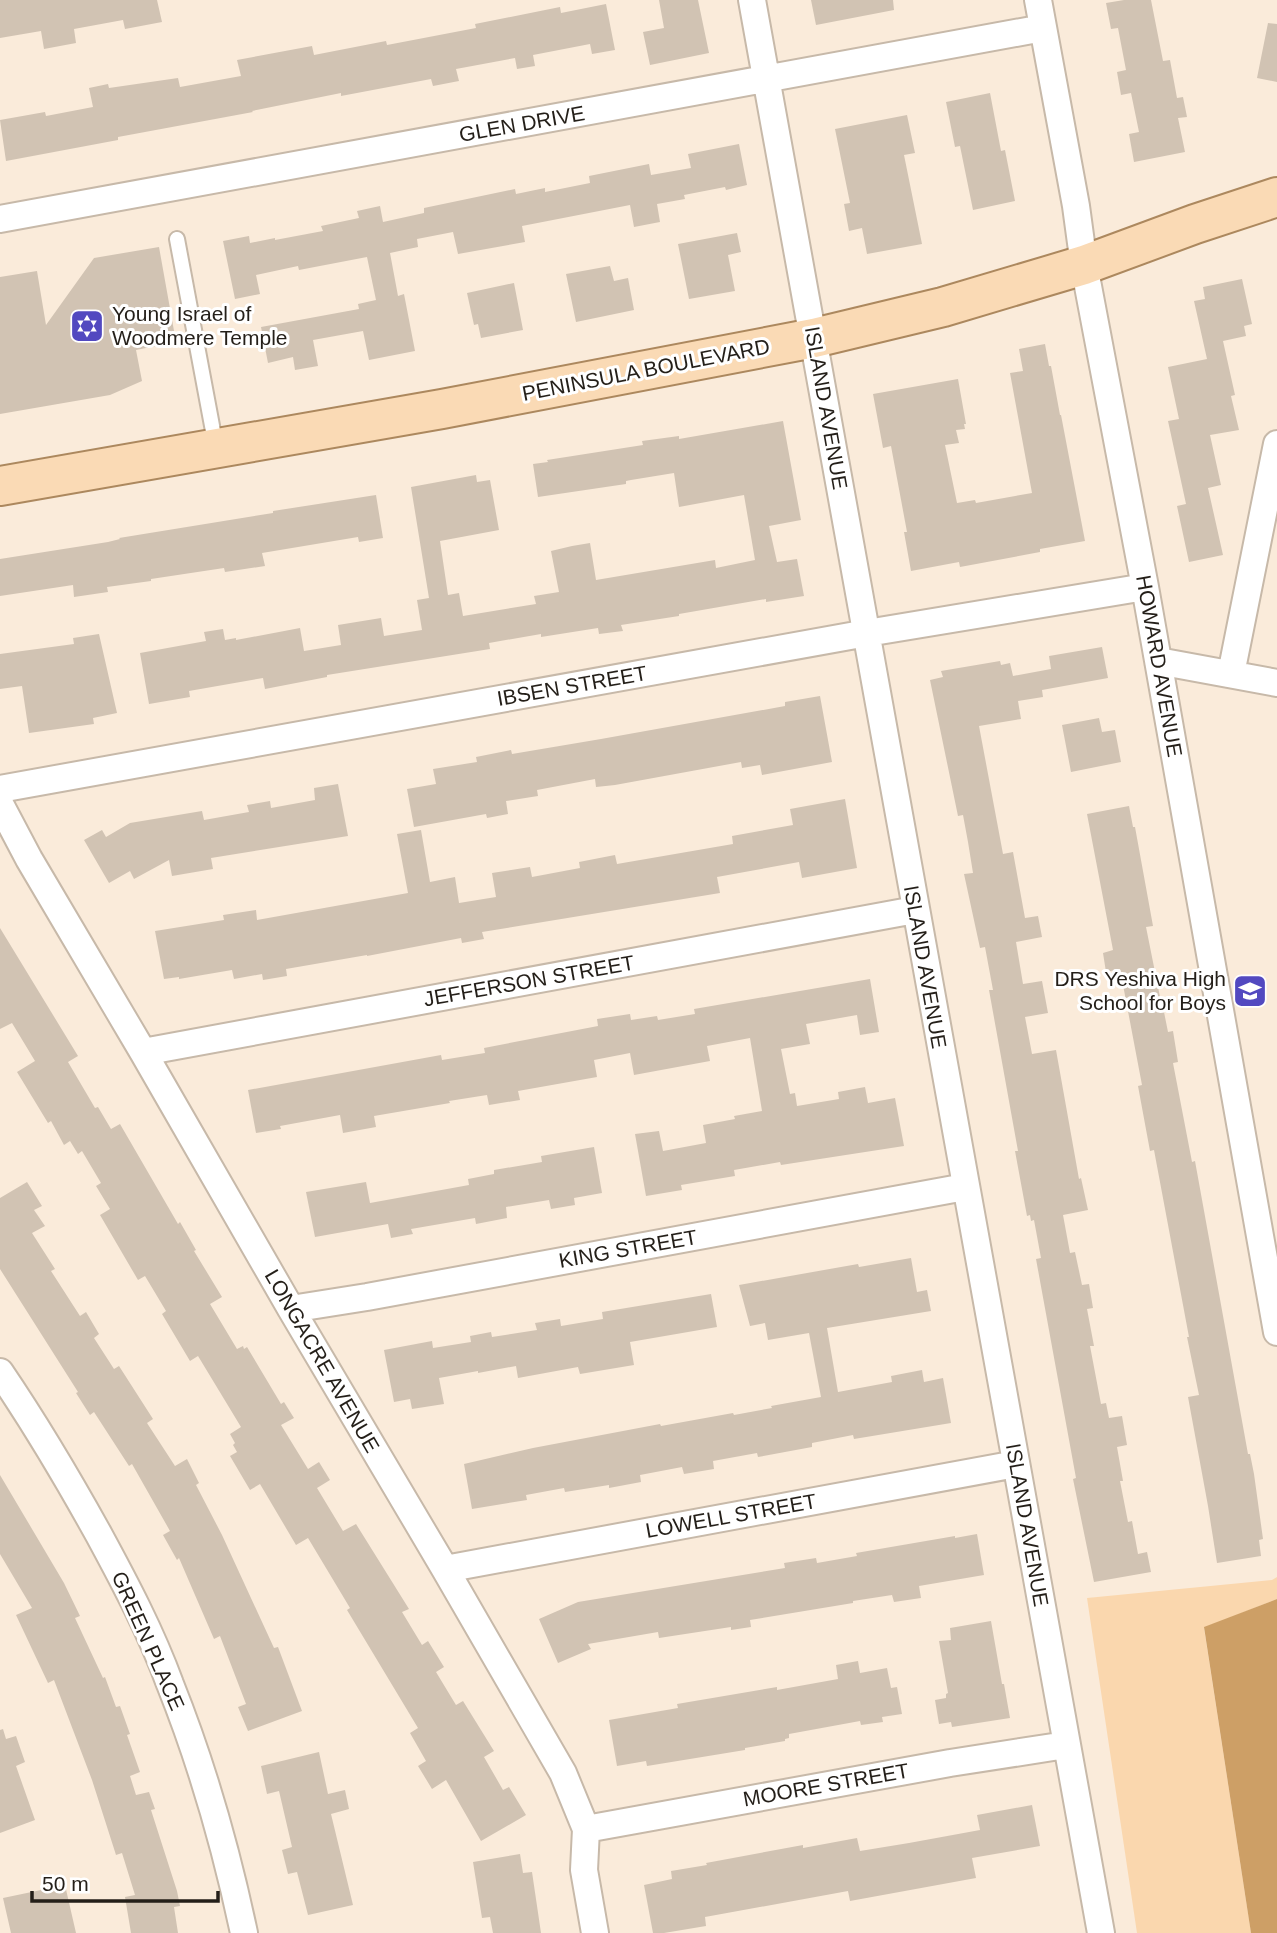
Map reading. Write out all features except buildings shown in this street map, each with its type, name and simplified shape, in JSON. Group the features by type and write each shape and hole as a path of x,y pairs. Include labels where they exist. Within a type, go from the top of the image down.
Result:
{"main road":[{"name":"PENINSULA BOULEVARD","path":"0,486 442,409 814,338 943,307 1084,265 1277,197"}],"street":[{"name":"ISLAND AVENUE","path":"752,0 1101,1933"},
{"name":"HOWARD AVENUE","path":"1038,0 1277,1332"},
{"name":"GLEN DRIVE","path":"0,219 1043,28"},
{"path":"1231,674 1277,444"},
{"name":"IBSEN STREET","path":"0,789 867,633 1145,587"},
{"path":"1158,661 1277,683"},
{"name":"LONGACRE AVENUE","path":"0,804 29,859 563,1773 586,1829 584,1870 595,1933"},
{"name":"JEFFERSON STREET","path":"143,1052 915,910"},
{"name":"KING STREET","path":"291,1309 965,1187"},
{"name":"GREEN PLACE","path":"0,1372 72,1487 131,1595 164,1670 201,1770 236,1894 244,1933"},
{"name":"LOWELL STREET","path":"445,1569 1016,1464"},
{"name":"MOORE STREET","path":"586,1829 950,1763 1066,1745"}],"lane":[{"path":"177,239 216,448"}],"shaded area":[{"path":"1277,1577 1277,1599 1204,1628 1251,1933 1137,1933 1087,1598 1272,1580"},
{"path":"1277,1599 1277,1933 1251,1933 1204,1627"}],"place":[{"name":"Young Israel of Woodmere Temple","path":"87,326"},
{"name":"DRS Yeshiva High School for Boys","path":"1250,991"}]}
